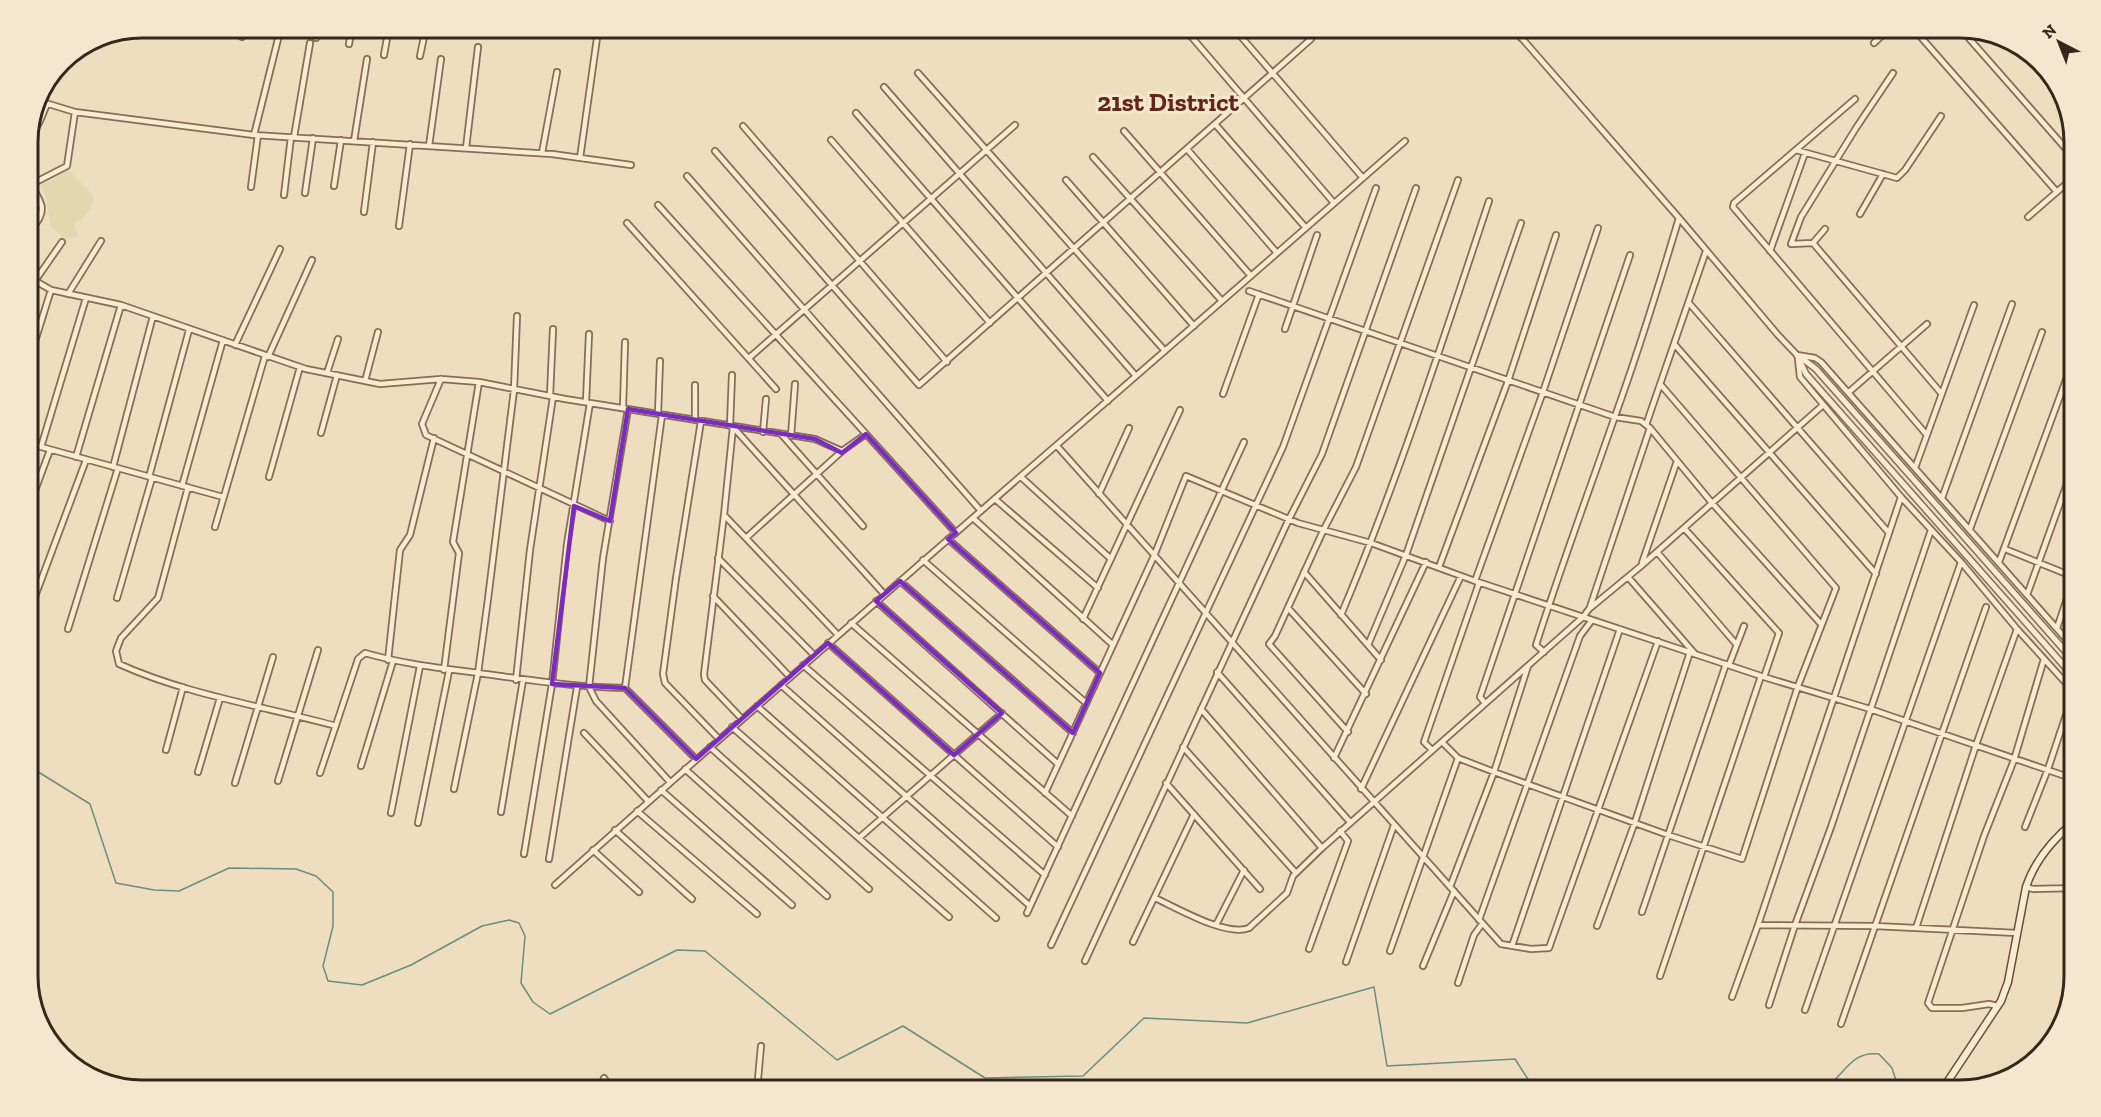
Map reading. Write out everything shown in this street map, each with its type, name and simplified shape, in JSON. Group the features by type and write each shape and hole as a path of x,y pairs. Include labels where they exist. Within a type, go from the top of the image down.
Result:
{"main road":[{"path":"1949,1080 1997,1006 2008,982 2026,887 2040,856 2064,831"}],"street":[{"path":"251,187 256,135 278,38"},
{"path":"349,44 350,38"},
{"path":"384,55 387,38"},
{"path":"420,56 424,38"},
{"path":"580,158 597,38"},
{"path":"1192,38 1334,203"},
{"path":"1242,38 1363,178"},
{"path":"1521,38 1797,355 1816,369 2064,649"},
{"path":"1874,43 1880,38"},
{"path":"1922,38 2057,192"},
{"path":"715,151 919,385 1311,39"},
{"path":"1970,39 2063,145"},
{"path":"284,195 310,43"},
{"path":"466,148 478,46"},
{"path":"354,141 367,59"},
{"path":"429,146 441,59"},
{"path":"542,153 557,72"},
{"path":"918,73 1165,351"},
{"path":"1825,229 1813,243 1791,244 1802,217 1856,128 1893,73"},
{"path":"884,87 1137,376"},
{"path":"1855,99 1734,203 1733,207 1926,434"},
{"path":"45,103 75,112 256,135 542,153 631,165"},
{"path":"38,181 67,166 75,112"},
{"path":"856,113 1108,401"},
{"path":"1796,150 1897,178 1901,176 1941,116"},
{"path":"1215,124 1306,228"},
{"path":"749,358 1015,125"},
{"path":"743,126 947,362"},
{"path":"1124,130 1251,276"},
{"path":"305,193 313,138"},
{"path":"334,186 341,140"},
{"path":"831,140 990,323"},
{"path":"555,885 781,684 1405,141"},
{"path":"364,212 373,142"},
{"path":"399,226 410,144"},
{"path":"1187,148 1277,253"},
{"path":"1770,251 1806,153"},
{"path":"1093,157 1222,301"},
{"path":"1860,214 1883,174"},
{"path":"687,176 981,511"},
{"path":"1066,180 1194,326"},
{"path":"1348,732 1269,644 1275,636 1323,531 1356,467 1458,180"},
{"path":"2028,217 2063,187"},
{"path":"1051,945 1283,447 1376,188"},
{"path":"1084,961 1231,642 1322,454 1416,188"},
{"path":"38,198 42,210 38,220"},
{"path":"1341,615 1371,543 1438,356 1490,201"},
{"path":"658,205 956,533"},
{"path":"1544,652 1536,645 1548,606 1615,417 1679,218"},
{"path":"627,223 776,389"},
{"path":"1368,645 1406,555 1521,223"},
{"path":"1432,750 1424,742 1598,228"},
{"path":"1285,329 1317,235"},
{"path":"1439,567 1509,381 1556,235"},
{"path":"68,294 101,241"},
{"path":"38,275 62,242"},
{"path":"1813,243 1941,393"},
{"path":"235,345 280,249"},
{"path":"1590,609 1706,251"},
{"path":"1485,704 1479,697 1630,255"},
{"path":"215,527 267,356 312,260"},
{"path":"38,283 51,290 121,305 300,367 365,381 380,384 441,379 479,382 588,403 815,439 842,452"},
{"path":"38,332 51,290"},
{"path":"1249,291 1578,405 1615,417 1641,422 1648,426 1712,503 1821,624"},
{"path":"1223,394 1259,294"},
{"path":"41,447 86,298"},
{"path":"1689,303 1889,533"},
{"path":"1942,498 2012,304"},
{"path":"76,457 121,305"},
{"path":"1915,468 1974,305"},
{"path":"68,629 115,467 153,316"},
{"path":"454,789 478,673 514,390 517,316"},
{"path":"1849,392 1927,324"},
{"path":"516,680 530,550 552,396 553,329"},
{"path":"117,598 189,330"},
{"path":"365,381 378,332"},
{"path":"1970,530 2042,332"},
{"path":"524,854 552,684 567,544 588,403 589,334"},
{"path":"327,373 338,339"},
{"path":"223,340 158,598 121,638 116,651 119,664 150,678 220,698 336,726"},
{"path":"625,342 626,409 603,558 589,687 596,701 670,782"},
{"path":"1675,345 1876,574"},
{"path":"1797,355 1819,360 2064,636"},
{"path":"1797,355 1800,377 1901,497 2064,681"},
{"path":"1797,355 1806,374 2064,665"},
{"path":"625,688 660,415 660,362"},
{"path":"269,477 300,367"},
{"path":"321,434 337,375"},
{"path":"732,375 732,426 724,515 704,674 705,681 742,719"},
{"path":"441,379 422,424 426,435 610,521"},
{"path":"418,823 446,670 459,553 453,542 479,382"},
{"path":"791,436 795,384"},
{"path":"695,385 695,420"},
{"path":"1442,742 1458,758 1668,835 1742,859 1798,686 1836,588 1661,385"},
{"path":"1999,562 2063,388"},
{"path":"763,432 766,399"},
{"path":"1155,898 1216,925 1243,930 1249,928 1287,893 1296,873 1340,831 1823,405"},
{"path":"1083,619 1180,410"},
{"path":"701,421 663,674 665,683 719,739"},
{"path":"732,426 884,594"},
{"path":"1099,494 1129,428"},
{"path":"746,538 842,452 866,434"},
{"path":"782,435 863,526"},
{"path":"361,766 391,660 400,550 410,535 434,438"},
{"path":"1027,913 1244,442"},
{"path":"38,446 223,497"},
{"path":"1057,446 1501,944 1532,949 1549,948 1658,640"},
{"path":"38,482 50,450"},
{"path":"38,589 86,460"},
{"path":"1641,566 1677,461"},
{"path":"1045,793 1154,556 1186,476 1323,531 1371,543 1548,606 1870,709 2014,760 2064,775"},
{"path":"1021,477 1111,558"},
{"path":"2027,595 2063,494"},
{"path":"1732,997 1901,497"},
{"path":"995,499 1098,588"},
{"path":"724,515 838,635"},
{"path":"973,518 1113,645"},
{"path":"1660,976 1762,676 1779,633 1684,528"},
{"path":"1769,1005 1931,530"},
{"path":"948,539 1100,673"},
{"path":"2005,549 2064,573"},
{"path":"1657,552 1737,644"},
{"path":"718,558 814,656"},
{"path":"923,560 1086,703"},
{"path":"1805,1010 1960,561"},
{"path":"1334,758 1426,562"},
{"path":"1304,572 1381,660"},
{"path":"1361,789 1461,576"},
{"path":"1628,577 1693,653"},
{"path":"900,580 1073,733"},
{"path":"713,596 790,677"},
{"path":"876,601 1058,764"},
{"path":"2056,627 2064,606"},
{"path":"1841,1024 1986,607"},
{"path":"1288,608 1366,694"},
{"path":"1458,983 1580,636 1592,620"},
{"path":"851,623 1072,816"},
{"path":"1642,912 1728,665 1744,627"},
{"path":"1512,946 1620,629"},
{"path":"1916,928 2017,629"},
{"path":"828,643 1058,847"},
{"path":"278,781 318,650"},
{"path":"320,773 358,658 365,653 420,666 516,680 577,687 625,688 696,759"},
{"path":"1597,926 1693,653"},
{"path":"235,783 273,657"},
{"path":"1997,1006 1989,1004 1962,1008 1932,1008 1928,1003 1984,836 2014,760 2044,659"},
{"path":"803,665 1045,875"},
{"path":"1424,966 1494,772 1528,665"},
{"path":"391,813 420,666"},
{"path":"1217,672 1350,822"},
{"path":"501,812 523,680"},
{"path":"781,684 1030,906"},
{"path":"166,750 183,687"},
{"path":"549,859 577,687"},
{"path":"198,772 220,698"},
{"path":"757,706 996,918"},
{"path":"1201,709 1322,848"},
{"path":"859,838 1002,713"},
{"path":"2025,827 2064,723"},
{"path":"732,727 948,917"},
{"path":"584,733 648,801"},
{"path":"710,747 869,890"},
{"path":"1183,747 1296,873"},
{"path":"1390,951 1458,758"},
{"path":"685,769 827,896"},
{"path":"1166,783 1260,889"},
{"path":"661,790 792,905"},
{"path":"637,811 757,915"},
{"path":"1133,942 1194,814"},
{"path":"1346,962 1394,825"},
{"path":"615,830 692,899"},
{"path":"1309,949 1348,841 1340,831"},
{"path":"593,850 639,892"},
{"path":"1216,925 1244,870"},
{"path":"2026,887 2033,889 2064,888"},
{"path":"1758,925 1875,926 2017,933"},
{"path":"758,1080 761,1046"}],"highlighted area":[{"path":"628,409 815,439 842,453 866,434 956,533 948,539 1100,673 1073,733 900,581 876,601 1002,713 954,755 828,643 696,759 625,688 552,684 574,506 610,521"}],"shaded area":[{"path":"69,170 94,196 90,209 74,224 77,236 66,239 51,227 46,197 40,186"}],"waterway":[{"path":"38,772 90,804 116,883 154,890 179,891 229,868 296,869 316,876 333,892 333,926 323,966 328,981 362,985 411,965 482,926 509,920 519,923 525,936 521,983 533,1002 550,1014 677,950 705,951 837,1060 903,1026 985,1078 1083,1076 1144,1018 1247,1023 1374,987 1387,1066 1515,1059 1529,1080"},
{"path":"1835,1080 1847,1066 1861,1056 1869,1054 1879,1054 1892,1068 1896,1080"}],"district":[{"name":"21st District","path":"1168,102"}]}
